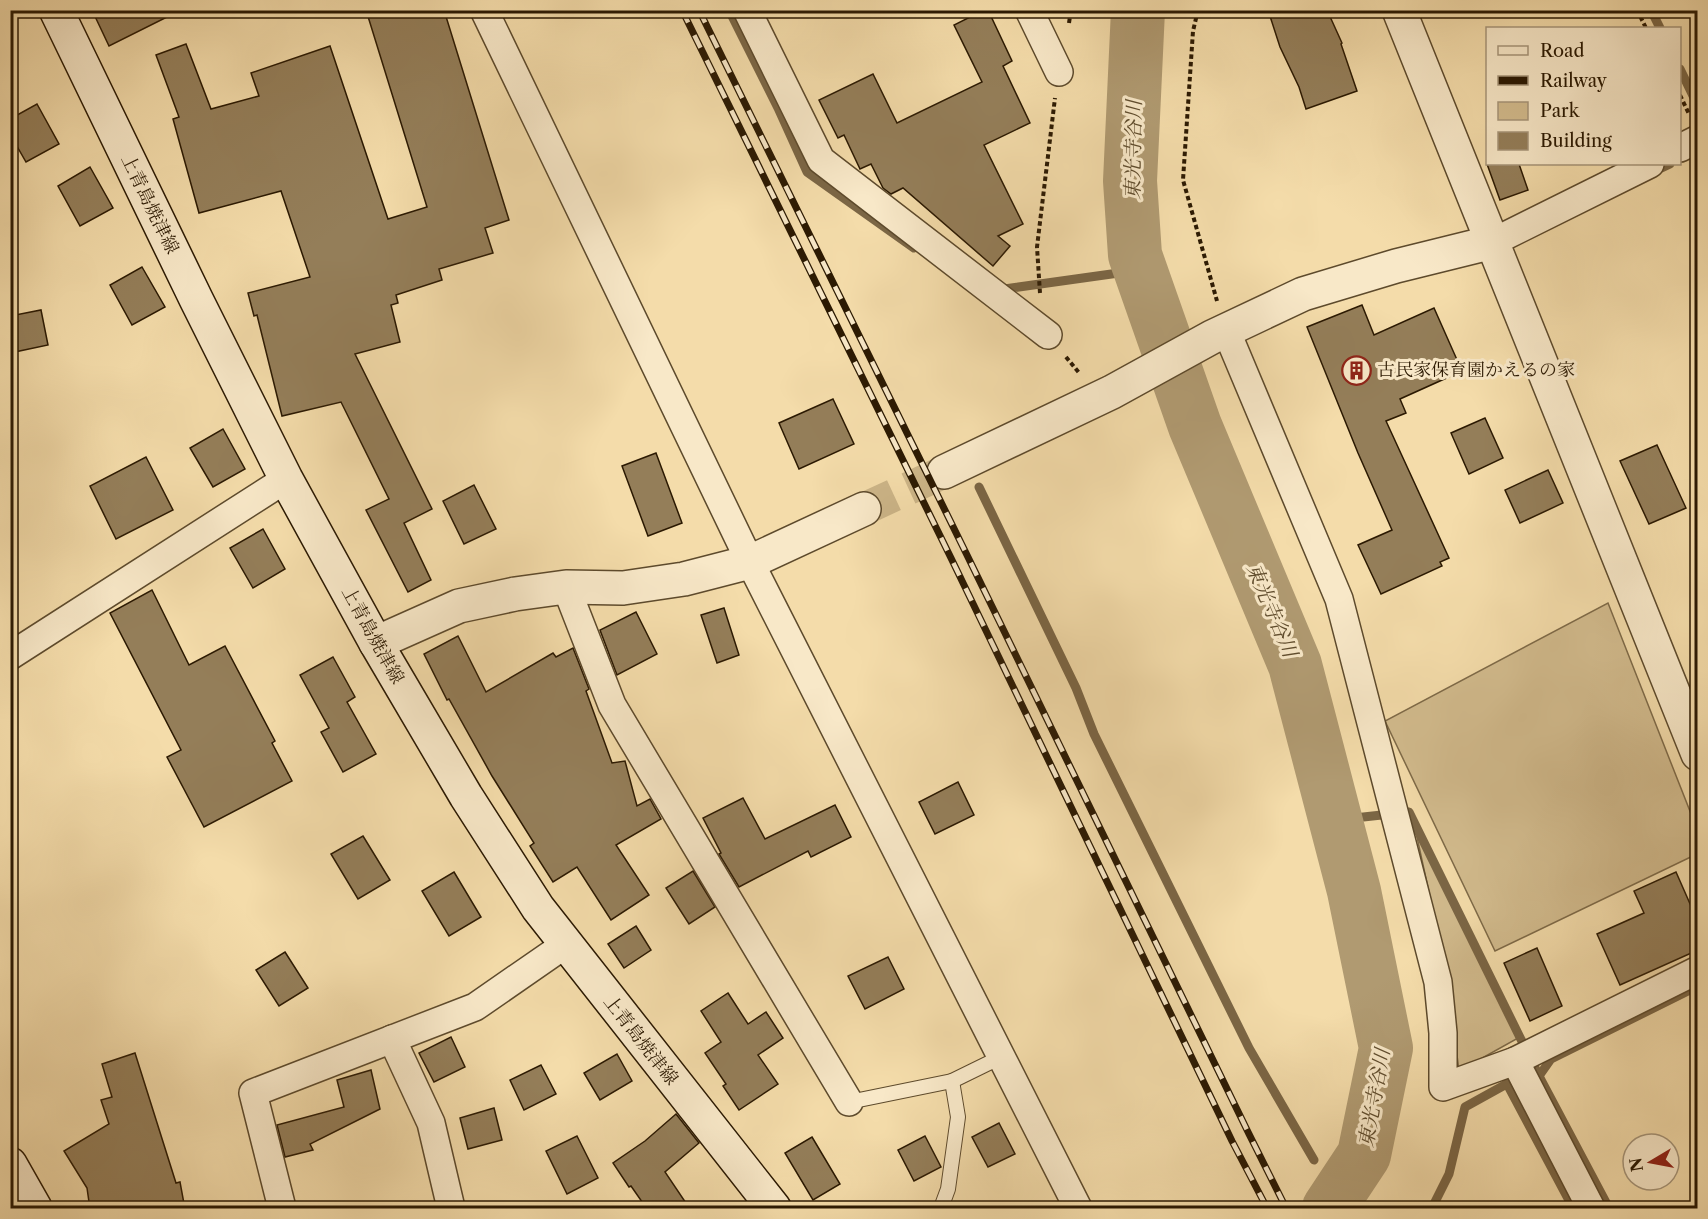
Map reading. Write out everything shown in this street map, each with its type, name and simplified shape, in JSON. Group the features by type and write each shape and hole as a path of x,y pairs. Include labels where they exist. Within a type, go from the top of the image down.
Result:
{"street":[{"name":"上青島焼津線","path":"56,10 286,479 376,643 466,796 538,908 774,1209"},
{"path":"484,10 750,562 1078,1209"},
{"path":"747,10 821,160 1048,335"},
{"path":"1029,10 1059,72"},
{"path":"1399,10 1698,754"},
{"path":"1681,148 1698,140"},
{"path":"944,472 1106,395 1219,333 1303,294 1396,266 1493,242 1648,165"},
{"path":"1219,333 1339,599 1438,982 1443,1033 1443,1087 1515,1061 1698,970"},
{"path":"10,656 286,479"},
{"path":"376,643 459,606 515,594 566,587 623,588 684,579 750,562 864,509"},
{"path":"566,587 612,705 849,1101"},
{"path":"282,1209 253,1093 475,1007 566,944"},
{"path":"392,1039 431,1123 451,1209"},
{"path":"1515,1061 1592,1209"},
{"path":"10,1164 35,1209"}],"lane":[{"path":"849,1101 952,1081 1001,1057"},
{"path":"941,1209 948,1189 957,1116 952,1081"}],"path":[{"path":"1071,10 1059,72 1037,246 1041,308 1048,335 1106,395"},
{"path":"1198,10 1193,31 1183,180 1219,333"},
{"path":"1637,10 1646,27"}],"green space":[{"path":"1608,603 1697,829 1697,854 1495,951 1385,721"},
{"path":"1415,828 1520,1037 1459,1071 1447,975"}],"building":[{"path":"92,10 181,10 109,46"},
{"path":"366,10 444,10 509,220 485,228 493,253 439,269 442,280 396,295 398,303 391,305 400,342 355,354 432,509 404,523 431,580 408,592 366,510 389,499 341,402 282,416 257,315 254,316 248,293 310,277 281,191 199,213 173,119 179,117 156,55 186,44 211,109 259,96 251,73 330,46 388,219 427,207"},
{"path":"988,10 1012,61 1003,66 1030,123 984,145 1023,224 998,236 1010,246 993,266 903,188 891,194 883,188 871,164 860,169 844,135 838,138 819,100 873,74 897,123 982,82 954,25"},
{"path":"1268,10 1327,10 1342,43 1357,91 1306,109 1299,87 1280,47"},
{"path":"37,104 59,144 26,162 10,134 10,119"},
{"path":"1487,165 1519,165 1528,190 1500,200"},
{"path":"90,167 113,208 80,226 58,186"},
{"path":"142,267 165,307 132,325 110,285"},
{"path":"1362,305 1374,335 1434,308 1462,371 1400,399 1406,413 1386,421 1449,558 1440,562 1442,566 1381,594 1358,545 1392,530 1307,327"},
{"path":"41,310 48,345 10,353 10,316"},
{"path":"833,399 854,444 799,469 779,423"},
{"path":"1485,418 1503,458 1469,474 1451,433"},
{"path":"223,429 245,469 213,487 190,448"},
{"path":"1657,445 1686,508 1649,524 1620,461"},
{"path":"656,453 682,523 648,536 622,466"},
{"path":"146,457 173,510 116,539 90,486"},
{"path":"1548,470 1563,503 1520,523 1505,490"},
{"path":"474,485 496,529 464,544 443,501"},
{"path":"263,529 285,569 253,588 230,548"},
{"path":"152,590 189,665 225,646 275,741 272,743 292,781 204,827 167,757 181,750 110,613"},
{"path":"724,608 739,655 717,663 701,615"},
{"path":"636,612 657,654 617,675 600,630"},
{"path":"458,636 486,692 553,653 556,657 573,648 589,689 586,691 612,763 625,761 637,806 650,799 661,819 616,845 649,895 611,920 577,867 553,882 530,846 534,843 492,776 449,699 447,700 424,654"},
{"path":"333,657 355,697 347,702 376,754 343,772 321,732 329,728 300,675"},
{"path":"958,782 974,815 935,834 919,802"},
{"path":"743,798 765,839 835,805 851,837 811,857 808,851 739,887 719,854 721,853 703,818"},
{"path":"363,836 390,880 358,899 331,854"},
{"path":"693,871 715,907 689,924 666,888"},
{"path":"454,872 481,917 449,936 422,891"},
{"path":"1676,872 1698,922 1698,950 1620,985 1597,934 1644,913 1634,891"},
{"path":"636,926 651,950 624,968 608,944"},
{"path":"1537,948 1562,1006 1530,1021 1504,963"},
{"path":"285,952 308,988 279,1006 256,970"},
{"path":"888,957 904,989 865,1009 848,976"},
{"path":"728,993 748,1024 766,1012 783,1038 758,1055 778,1084 739,1110 723,1086 726,1084 705,1053 721,1042 701,1011"},
{"path":"451,1037 465,1067 434,1082 419,1053"},
{"path":"135,1053 176,1183 180,1182 185,1209 90,1209 87,1188 64,1151 109,1124 101,1100 112,1097 102,1064"},
{"path":"617,1054 632,1081 600,1100 584,1073"},
{"path":"541,1065 556,1094 524,1110 510,1080"},
{"path":"371,1070 380,1109 310,1144 313,1150 285,1157 277,1125 344,1107 337,1080"},
{"path":"494,1108 502,1140 468,1149 460,1118"},
{"path":"676,1114 699,1143 665,1172 690,1209 647,1209 613,1163 645,1141"},
{"path":"999,1123 1015,1154 988,1167 972,1137"},
{"path":"577,1136 598,1178 567,1194 546,1151"},
{"path":"925,1136 941,1167 914,1181 898,1150"},
{"path":"812,1137 840,1184 813,1200 785,1153"}],"waterway":[{"path":"729,10 807,172 914,248"},
{"name":"東光寺谷川","path":"1138,10 1130,181 1135,255 1195,426 1295,665 1354,891 1386,1048 1364,1155 1329,1208"},
{"path":"1651,10 1660,27"},
{"path":"1681,71 1698,106"},
{"path":"1653,172 1668,165"},
{"path":"997,290 1140,270"},
{"path":"979,487 1076,688 1094,734 1249,1048 1314,1160"},
{"path":"1336,820 1409,812 1539,1076 1609,1208"},
{"path":"1539,1076 1551,1059 1698,986"},
{"path":"1432,1208 1449,1174 1465,1107 1521,1076"},
{"path":"1507,1084 1573,1208"}],"tunnel":[{"path":"864,509 944,472"}],"railway":[{"path":"682,10 951,558 1232,1141 1267,1208"},
{"path":"699,10 1286,1208"}],"place":[{"name":"古民家保育園かえるの家","path":"1356,370"}]}
